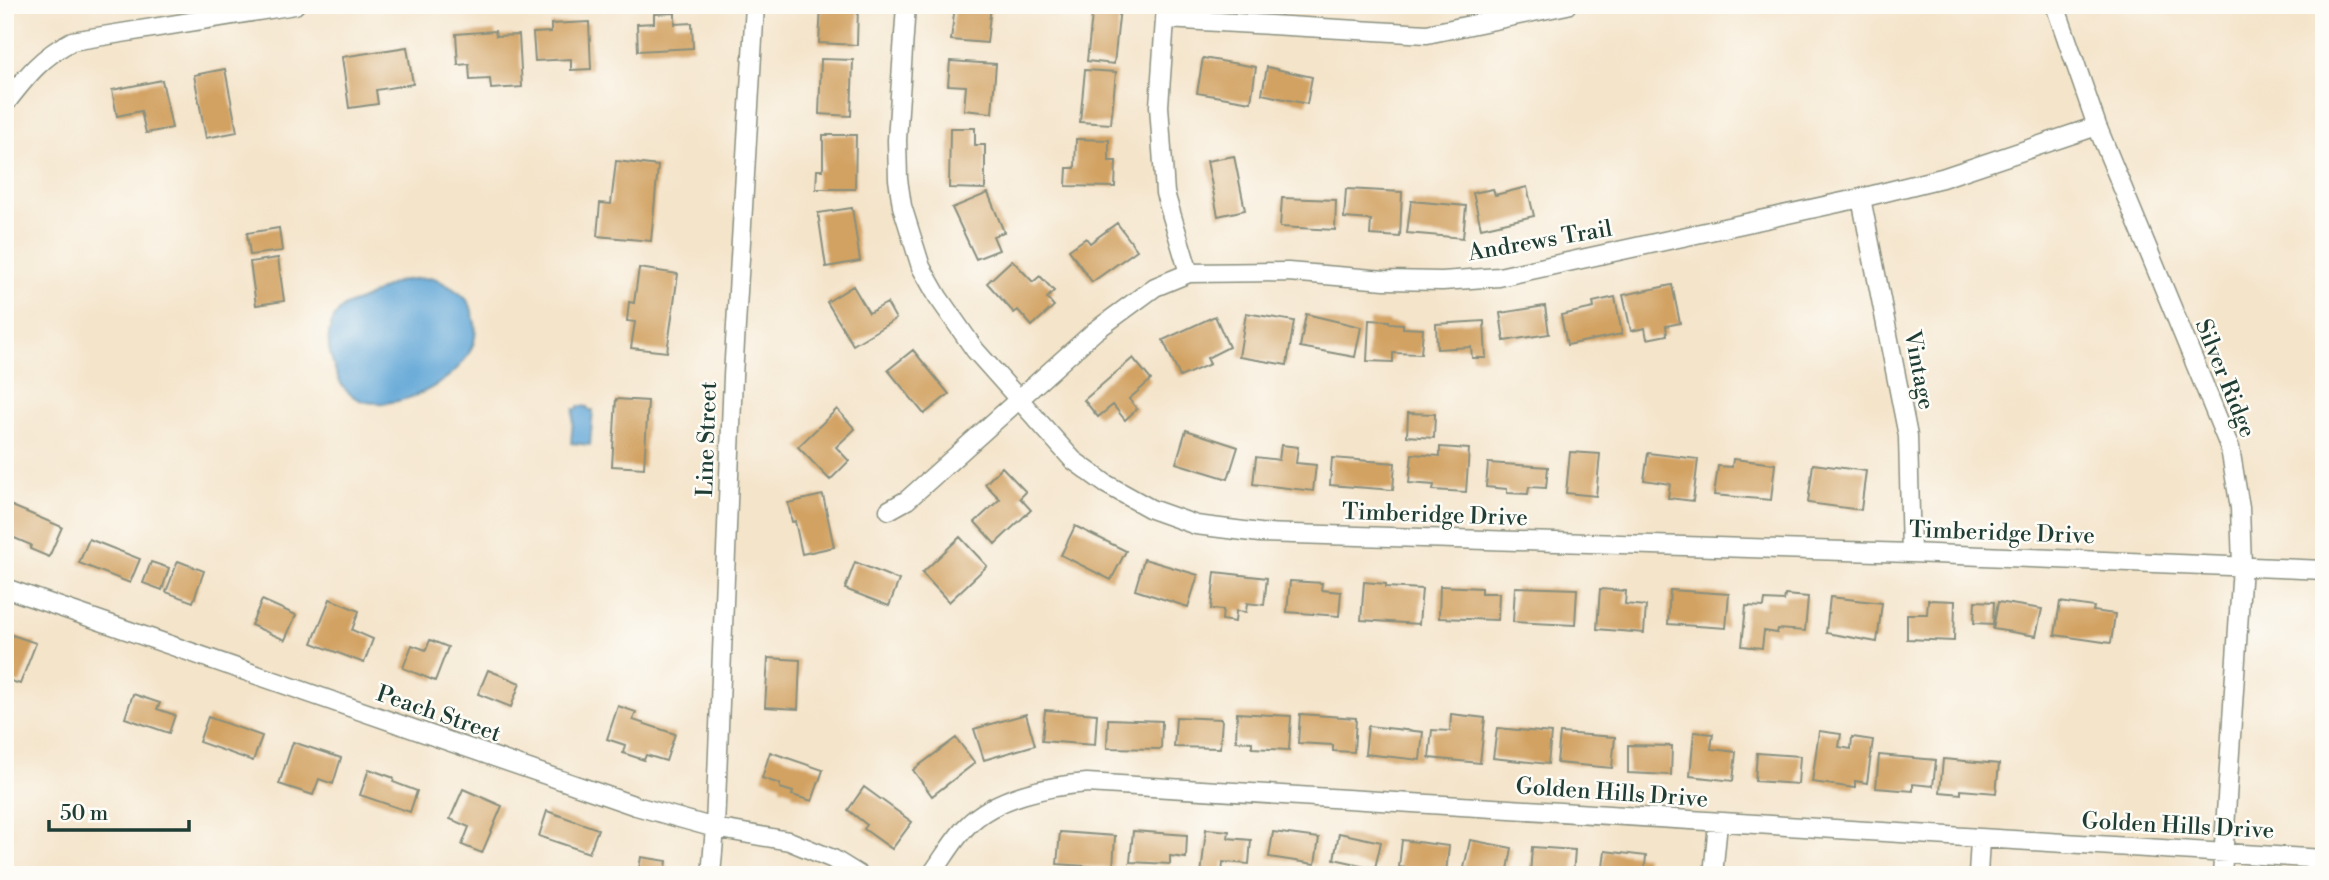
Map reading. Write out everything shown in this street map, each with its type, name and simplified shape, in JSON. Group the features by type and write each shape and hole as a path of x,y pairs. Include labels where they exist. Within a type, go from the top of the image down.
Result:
{"street":[{"path":"5,104 34,68 52,52 72,41 295,5"},
{"name":"Line Street","path":"711,875 734,364 755,5"},
{"name":"Timberidge Drive","path":"906,5 897,139 898,179 902,206 921,267 938,297 975,349 1073,460 1106,484 1151,509 1207,527 1260,533 1911,553 2324,570"},
{"path":"1189,273 1166,193 1159,106 1166,12 1427,34 1567,5"},
{"name":"Silver Ridge","path":"2055,5 2098,126 2230,448 2240,508 2242,566 2222,875"},
{"name":"Andrews Trail","path":"889,510 907,500 1096,331 1155,287 1189,273 1288,272 1385,280 1442,281 1500,277 1942,178 2098,126"},
{"name":"Vintage","path":"1861,198 1908,436 1911,553"},
{"name":"Peach Street","path":"5,588 636,806 715,828 789,841 833,859 859,875"},
{"name":"Golden Hills Drive","path":"931,875 967,826 993,808 1036,790 1076,784 1168,787 2324,859"},
{"path":"1713,875 1718,823"},
{"path":"1978,875 1980,839"}],"water":[{"path":"434,278 458,292 471,306 475,339 466,358 450,375 430,389 408,398 385,403 365,402 349,393 338,378 329,346 329,332 338,312 397,282"},
{"path":"578,406 593,410 590,445 571,443 574,409 578,409"}],"building":[{"path":"821,5 858,5 857,45 819,43"},
{"path":"955,5 991,5 987,43 951,40"},
{"path":"1093,6 1120,8 1114,64 1087,61"},
{"path":"675,13 675,24 692,23 693,48 638,51 637,24 654,23 654,14"},
{"path":"589,22 591,69 571,70 571,59 535,61 533,33 551,32 551,24"},
{"path":"495,31 496,36 519,35 522,87 491,89 490,79 470,80 469,64 458,65 456,34"},
{"path":"407,47 413,84 376,90 378,104 349,108 342,57"},
{"path":"1203,58 1256,67 1251,102 1197,93"},
{"path":"821,59 853,60 851,116 819,114"},
{"path":"950,61 996,64 992,113 964,110 966,86 948,85"},
{"path":"1267,67 1312,77 1307,104 1262,94"},
{"path":"225,69 237,132 206,138 194,75"},
{"path":"1085,70 1116,72 1111,124 1080,122"},
{"path":"162,80 172,128 146,133 141,111 117,116 112,90"},
{"path":"950,128 975,128 975,145 985,145 985,189 949,188"},
{"path":"823,135 856,135 855,189 816,189 817,170 823,170"},
{"path":"1076,139 1109,140 1109,161 1116,161 1115,187 1066,186 1067,168 1075,168"},
{"path":"1234,156 1245,210 1218,216 1207,161"},
{"path":"616,161 658,166 651,241 597,236 600,203 611,204"},
{"path":"1527,187 1534,216 1481,228 1473,193 1493,189 1495,195"},
{"path":"1346,189 1402,192 1400,237 1370,235 1371,220 1344,218"},
{"path":"988,193 1004,232 993,236 999,250 976,259 952,208"},
{"path":"1282,198 1336,200 1335,230 1280,227"},
{"path":"1411,201 1466,206 1463,238 1407,233"},
{"path":"852,208 860,261 826,267 818,213"},
{"path":"1117,223 1137,250 1092,282 1069,250 1086,238 1090,243"},
{"path":"279,228 282,251 250,255 247,233"},
{"path":"278,258 284,301 256,305 250,262"},
{"path":"1012,260 1033,282 1040,276 1054,291 1047,298 1054,306 1032,326 1018,310 1014,313 987,283"},
{"path":"639,268 678,274 667,352 631,348 635,322 627,321 629,302 634,303"},
{"path":"1672,285 1680,323 1666,326 1667,335 1647,339 1645,328 1631,331 1623,295"},
{"path":"853,286 869,313 887,303 896,319 853,345 827,302"},
{"path":"1615,297 1622,334 1567,345 1561,315 1594,308 1593,302"},
{"path":"1545,306 1549,334 1504,341 1500,313"},
{"path":"1246,313 1294,321 1287,365 1239,357"},
{"path":"1306,314 1361,327 1355,357 1300,347"},
{"path":"1215,316 1229,347 1207,358 1210,364 1180,377 1163,340"},
{"path":"1369,320 1403,324 1403,328 1423,329 1421,354 1393,353 1393,362 1367,361"},
{"path":"1484,321 1486,358 1472,358 1471,347 1437,349 1436,324"},
{"path":"913,350 949,394 924,414 888,370"},
{"path":"1133,358 1151,380 1129,399 1137,409 1125,420 1113,405 1098,417 1084,400"},
{"path":"616,399 648,401 644,468 612,466"},
{"path":"837,409 855,429 836,447 849,461 830,480 798,447"},
{"path":"1408,413 1435,414 1434,438 1407,436"},
{"path":"1186,430 1238,447 1228,479 1176,463"},
{"path":"1281,445 1298,447 1296,463 1316,465 1313,491 1253,484 1256,457 1279,460"},
{"path":"1440,447 1469,449 1466,492 1433,490 1434,485 1409,483 1412,454 1440,456"},
{"path":"1570,452 1600,454 1596,496 1566,493"},
{"path":"1648,453 1698,459 1693,501 1668,498 1670,484 1644,480"},
{"path":"1332,458 1395,463 1393,490 1330,485"},
{"path":"1733,459 1775,464 1771,500 1714,495 1718,466 1732,467"},
{"path":"1488,463 1548,467 1546,488 1529,487 1528,494 1507,493 1507,489 1486,487"},
{"path":"1813,464 1866,471 1861,510 1808,503"},
{"path":"1002,467 1026,492 1020,498 1031,510 995,544 975,522 1000,499 985,484"},
{"path":"823,495 834,547 802,554 788,503"},
{"path":"5,503 62,527 49,557 30,549 31,545 5,534"},
{"path":"1075,526 1126,551 1111,580 1061,555"},
{"path":"960,537 987,566 949,602 922,573"},
{"path":"89,539 140,559 130,583 79,563"},
{"path":"1144,559 1198,575 1188,607 1135,590"},
{"path":"178,561 204,571 193,602 166,592"},
{"path":"151,562 169,568 162,590 143,583"},
{"path":"855,562 899,580 889,606 845,589"},
{"path":"1215,572 1267,578 1264,605 1247,603 1246,612 1236,611 1235,622 1222,620 1223,610 1211,609"},
{"path":"1290,581 1322,583 1321,590 1341,592 1339,616 1287,612"},
{"path":"1364,582 1386,584 1386,587 1422,589 1419,624 1361,620"},
{"path":"1440,586 1481,588 1481,593 1499,593 1498,620 1439,618"},
{"path":"1515,587 1577,589 1575,625 1513,622"},
{"path":"1600,589 1626,591 1625,604 1646,606 1644,633 1597,629"},
{"path":"1670,590 1729,594 1726,628 1668,624"},
{"path":"1785,595 1808,597 1805,631 1764,631 1762,648 1742,646 1746,606 1764,607 1765,600 1784,601"},
{"path":"1830,597 1882,603 1877,642 1826,633"},
{"path":"330,599 359,611 352,630 373,639 364,663 312,643"},
{"path":"262,600 296,615 285,640 251,625"},
{"path":"1928,600 1955,601 1954,641 1907,639 1907,614 1927,614"},
{"path":"1975,601 1994,602 1993,624 1974,623"},
{"path":"1998,602 2042,609 2036,636 1993,629"},
{"path":"2060,602 2094,607 2093,611 2115,614 2111,643 2055,635"},
{"path":"12,635 36,643 20,684 5,679 5,653"},
{"path":"430,640 448,647 435,681 403,668 412,645 426,650"},
{"path":"768,658 800,660 798,709 765,707"},
{"path":"488,670 520,683 511,707 478,694"},
{"path":"133,694 160,703 157,709 175,715 169,733 125,718"},
{"path":"618,706 636,712 633,720 675,734 666,761 646,755 644,760 623,753 625,745 607,739"},
{"path":"1045,710 1097,714 1095,745 1042,741"},
{"path":"1237,713 1291,716 1289,750 1252,748 1252,742 1236,741"},
{"path":"1026,714 1035,745 984,760 974,729"},
{"path":"1300,714 1356,718 1354,752 1333,751 1333,745 1298,743"},
{"path":"1451,714 1485,718 1480,763 1429,758 1432,730 1450,731"},
{"path":"208,717 262,736 253,761 199,742"},
{"path":"1176,717 1222,719 1220,748 1174,747"},
{"path":"1108,719 1162,721 1161,749 1107,748"},
{"path":"1368,726 1423,732 1420,760 1365,754"},
{"path":"1497,728 1551,733 1548,764 1493,758"},
{"path":"1819,731 1841,734 1839,747 1851,749 1852,737 1873,740 1867,783 1855,781 1855,788 1812,782"},
{"path":"1694,732 1713,734 1711,749 1736,752 1733,781 1690,776"},
{"path":"1560,733 1615,737 1612,768 1557,763"},
{"path":"956,738 975,763 932,796 913,770"},
{"path":"293,742 341,758 333,784 319,779 313,795 279,784"},
{"path":"1628,745 1672,746 1671,775 1628,773"},
{"path":"770,752 823,770 812,801 792,795 793,792 780,788 780,784 762,778"},
{"path":"1757,753 1800,756 1798,784 1755,781"},
{"path":"1879,755 1936,760 1933,786 1913,784 1913,791 1876,788"},
{"path":"1943,759 1999,764 1996,793 1961,790 1961,794 1940,792"},
{"path":"369,769 394,778 393,782 417,791 410,812 360,795"},
{"path":"864,787 912,822 892,849 864,829 867,825 848,810"},
{"path":"463,789 502,806 482,853 462,845 469,827 450,819"},
{"path":"547,811 598,829 589,853 539,836"},
{"path":"1206,829 1229,831 1228,838 1251,840 1249,864 1223,862 1222,875 1201,875"},
{"path":"1133,831 1187,835 1186,858 1170,856 1170,864 1130,862"},
{"path":"1060,832 1115,836 1113,868 1057,864"},
{"path":"1273,832 1319,838 1315,864 1269,857"},
{"path":"1339,833 1381,842 1375,868 1334,859"},
{"path":"1402,840 1449,846 1446,873 1399,867"},
{"path":"1470,840 1512,848 1507,875 1464,868"},
{"path":"1532,847 1575,850 1573,875 1530,875"},
{"path":"1605,851 1646,856 1644,875 1602,875"},
{"path":"641,857 667,861 665,875 638,875"},
{"path":"1810,867 1856,873 1856,875 1809,875"}]}
